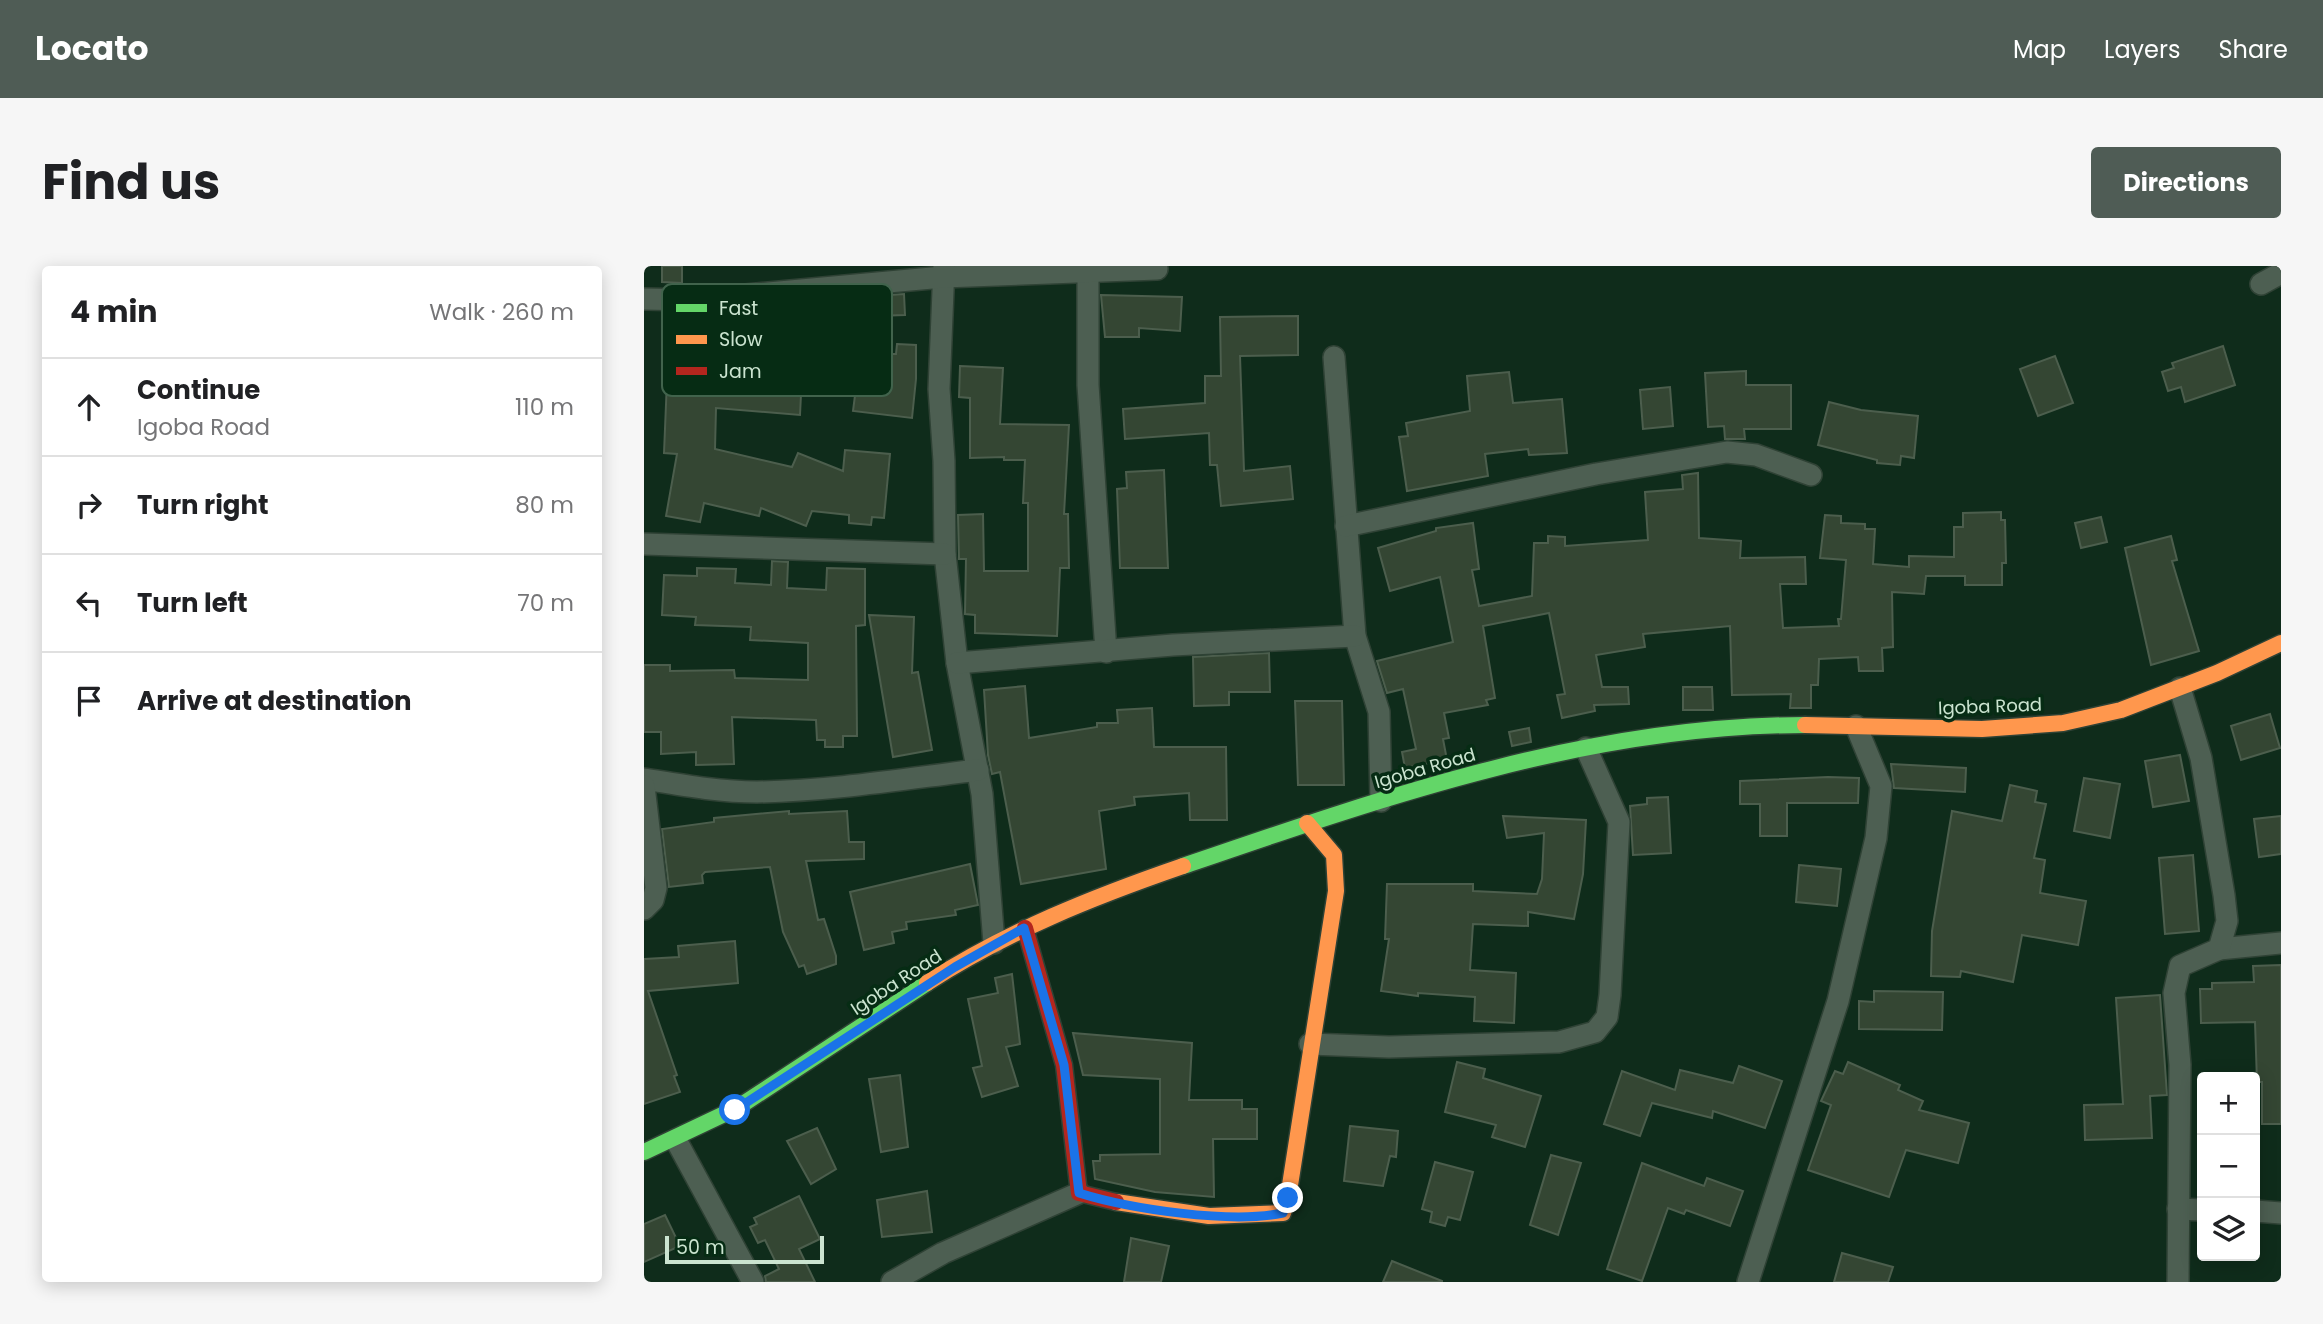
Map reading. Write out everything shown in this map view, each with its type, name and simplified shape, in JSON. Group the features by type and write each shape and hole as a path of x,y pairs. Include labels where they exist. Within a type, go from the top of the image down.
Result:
{"street":[{"path":"836,284 944,272 1157,269"},
{"path":"1088,271 1088,385 1106,652"},
{"path":"944,272 939,389 944,461 945,554 957,663 978,770 995,943"},
{"path":"2261,284 2281,273"},
{"path":"644,299 662,299"},
{"path":"1334,357 1355,636 1379,712 1381,801"},
{"path":"1346,526 1596,474 1727,452 1756,455 1811,475"},
{"path":"644,544 945,554"},
{"path":"957,663 1355,636"},
{"name":"Igoba Road","path":"644,1152 676,1140 735,1110 995,943 1024,928 1105,893 1307,823 1532,759 1686,731 1778,725 1968,728 2035,725 2104,716 2240,665 2281,643"},
{"path":"2180,688 2202,758 2222,883 2227,921 2219,948"},
{"path":"1748,1282 1838,1001 1876,838 1881,786 1856,726"},
{"path":"1310,1044 1389,1047 1559,1042 1595,1032 1607,1017 1610,995 1619,822 1586,748"},
{"path":"644,779 695,788 754,792 822,789 978,770"},
{"path":"644,786 656,888 653,900 644,909"},
{"path":"892,1282 943,1253 1079,1193 1121,1206 1259,1218 1283,1213 1288,1198 1336,891 1335,855 1307,823"},
{"path":"1024,928 1064,1065 1079,1193"},
{"path":"2178,1282 2179,1065 2174,993 2179,965 2219,948 2281,943"},
{"path":"676,1140 753,1282"},
{"path":"2178,1209 2197,1210"},
{"path":"2260,1211 2281,1213"}],"building":[{"path":"662,266 682,266 682,283 662,282"},
{"path":"904,294 905,315 892,315 892,295"},
{"path":"1101,295 1182,297 1180,331 1139,328 1139,337 1105,337"},
{"path":"1298,316 1298,355 1240,356 1244,471 1290,466 1293,499 1221,506 1217,465 1210,465 1209,433 1125,439 1123,409 1205,403 1205,376 1221,376 1220,317"},
{"path":"897,344 916,345 912,418 853,411 855,396 892,396 892,354 896,354"},
{"path":"2223,346 2235,385 2185,402 2181,387 2168,391 2162,372 2174,368 2172,363"},
{"path":"2055,356 2073,403 2038,416 2020,369"},
{"path":"960,366 1003,368 1000,424 1069,425 1064,514 1068,514 1069,568 1060,568 1057,636 975,633 975,615 965,614 966,559 959,559 958,515 983,514 984,571 1028,571 1028,503 1023,503 1025,460 1004,460 1004,457 970,458 970,398 959,397"},
{"path":"1746,371 1746,385 1791,385 1791,429 1744,429 1745,439 1725,439 1724,426 1708,427 1705,373"},
{"path":"1509,372 1513,403 1562,399 1567,453 1529,455 1528,449 1485,454 1488,476 1407,491 1399,437 1408,436 1406,423 1470,411 1467,376"},
{"path":"1670,387 1673,426 1643,429 1640,390"},
{"path":"666,396 801,396 800,415 716,408 715,449 792,467 798,453 843,471 845,450 890,454 884,518 872,517 871,525 849,523 849,515 812,511 806,526 761,508 759,516 704,503 700,522 666,516 677,454 664,453"},
{"path":"1829,402 1861,410 1918,416 1914,458 1901,456 1900,465 1877,463 1877,460 1818,445"},
{"path":"1164,470 1168,568 1120,568 1117,489 1127,488 1126,472"},
{"path":"1698,473 1699,538 1741,541 1740,558 1805,557 1806,584 1780,584 1783,628 1839,626 1846,560 1820,558 1825,515 1841,516 1841,523 1865,524 1865,529 1875,529 1873,564 1909,567 1909,556 1954,557 1954,527 1963,527 1963,513 2001,512 2001,520 2005,520 2006,563 2002,563 2002,585 1965,585 1965,576 1926,576 1924,594 1892,592 1893,647 1882,648 1883,671 1859,671 1858,657 1819,659 1818,685 1811,685 1811,708 1790,708 1791,694 1732,695 1730,626 1643,634 1645,647 1596,655 1602,687 1628,687 1629,704 1594,705 1595,711 1562,718 1557,695 1565,694 1549,613 1483,626 1495,698 1486,700 1488,705 1444,713 1449,738 1443,739 1447,760 1405,768 1402,752 1416,749 1403,689 1387,693 1377,661 1453,642 1440,577 1390,591 1378,548 1436,531 1436,528 1473,523 1479,569 1472,570 1479,606 1532,596 1534,543 1548,543 1548,536 1565,537 1565,546 1648,540 1645,492 1683,489 1682,475"},
{"path":"2101,517 2107,542 2081,548 2075,523"},
{"path":"2171,536 2177,560 2172,561 2199,651 2151,665 2125,548"},
{"path":"772,561 788,562 787,588 826,590 827,568 865,569 865,625 856,626 857,736 843,736 843,747 825,747 825,740 817,740 816,720 732,717 734,764 696,765 696,752 661,754 661,732 644,732 644,665 670,665 670,671 734,670 735,678 808,680 808,643 750,640 751,627 695,625 696,617 662,615 664,575 697,576 697,568 736,569 735,583 771,585"},
{"path":"869,615 914,617 912,673 918,672 932,750 893,757"},
{"path":"1269,653 1270,692 1229,692 1229,705 1194,706 1193,657"},
{"path":"1025,686 1029,738 1097,727 1097,723 1118,723 1117,710 1152,708 1154,747 1226,747 1227,820 1190,820 1189,793 1134,797 1135,805 1099,811 1106,869 1021,884 1000,772 992,774 988,755 984,690"},
{"path":"1683,687 1712,687 1713,710 1683,710"},
{"path":"1295,701 1342,701 1344,785 1298,785"},
{"path":"2270,714 2280,748 2241,760 2231,726"},
{"path":"1529,728 1531,742 1512,746 1509,732"},
{"path":"2180,755 2189,801 2153,807 2145,761"},
{"path":"1891,764 1966,768 1965,792 1894,788"},
{"path":"1859,778 1858,803 1787,803 1787,836 1760,836 1760,804 1740,804 1740,781"},
{"path":"2084,778 2120,784 2110,838 2074,831"},
{"path":"2010,785 2037,791 2035,802 2046,804 2034,858 2045,860 2040,893 2086,901 2078,945 2022,935 2013,982 1961,971 1960,977 1931,976 1932,931 1952,811 2002,821"},
{"path":"1668,797 1671,853 1633,855 1630,806 1647,804 1647,798"},
{"path":"789,811 789,814 847,811 849,842 864,842 864,859 806,861 818,920 824,919 836,956 836,964 807,974 804,965 799,967 783,932 770,867 705,872 702,875 703,883 669,887 662,829 714,822 714,818"},
{"path":"1503,816 1586,820 1583,874 1574,919 1528,912 1528,926 1473,924 1470,970 1516,973 1514,1023 1474,1021 1475,997 1418,993 1418,996 1381,991 1389,939 1385,939 1387,884 1473,884 1473,891 1537,894 1542,879 1544,833 1507,838"},
{"path":"2281,816 2281,854 2259,857 2254,819"},
{"path":"2193,855 2199,931 2165,934 2159,858"},
{"path":"970,864 978,905 955,910 956,915 906,922 907,929 892,932 894,943 864,950 850,892"},
{"path":"1799,865 1841,869 1837,906 1796,902"},
{"path":"735,941 738,983 648,991 677,1075 674,1076 680,1092 644,1104 644,959 679,957 678,946"},
{"path":"2281,965 2281,1124 2262,1124 2262,1082 2260,1072 2257,1072 2255,1022 2201,1023 2200,989 2212,989 2212,983 2254,982 2253,966"},
{"path":"1012,974 1020,1044 1006,1047 1018,1086 982,1097 973,1068 982,1066 968,999 998,993 995,978"},
{"path":"1874,991 1943,992 1942,1030 1859,1029 1859,1001 1874,1002"},
{"path":"2160,995 2167,1095 2150,1096 2152,1138 2085,1140 2084,1105 2123,1104 2116,998"},
{"path":"1073,1033 1192,1043 1189,1100 1242,1100 1242,1109 1257,1109 1257,1139 1213,1139 1214,1197 1155,1192 1095,1179 1093,1161 1100,1161 1100,1155 1160,1154 1160,1079 1083,1075"},
{"path":"1457,1062 1485,1069 1483,1078 1541,1096 1525,1147 1492,1137 1496,1125 1445,1112"},
{"path":"1848,1062 1900,1085 1898,1090 1923,1101 1919,1110 1969,1123 1958,1163 1906,1150 1889,1197 1808,1170 1831,1105 1821,1101 1835,1071 1843,1074"},
{"path":"1739,1066 1782,1081 1765,1128 1713,1111 1712,1118 1652,1103 1640,1136 1604,1124 1622,1071 1675,1090 1680,1070 1733,1083"},
{"path":"900,1075 908,1147 881,1152 869,1079"},
{"path":"1350,1126 1398,1131 1396,1157 1390,1156 1383,1186 1344,1181"},
{"path":"817,1128 836,1169 811,1184 787,1141"},
{"path":"1551,1155 1581,1163 1558,1235 1530,1225"},
{"path":"1435,1162 1473,1172 1460,1220 1448,1217 1445,1226 1430,1222 1432,1212 1422,1209"},
{"path":"1642,1163 1704,1186 1707,1178 1743,1191 1730,1226 1686,1210 1684,1214 1668,1208 1642,1281 1607,1269"},
{"path":"927,1191 932,1232 882,1237 877,1200"},
{"path":"799,1196 820,1239 799,1249 815,1282 766,1282 765,1276 779,1269 765,1240 758,1243 750,1227 757,1224 754,1218"},
{"path":"665,1215 680,1246 644,1262 644,1224"},
{"path":"1131,1238 1169,1246 1161,1282 1124,1282"},
{"path":"1842,1253 1893,1267 1888,1282 1834,1282"},
{"path":"1392,1261 1442,1281 1442,1282 1383,1282"}],"traffic: fast":[{"path":"1183,866 1412,791 1567,751 1646,737 1725,728 1805,725"},
{"path":"644,1152 737,1108 927,983"}],"traffic: slow":[{"path":"1805,725 1982,729 2063,723 2121,710 2217,673 2281,643"},
{"path":"1116,1202 1209,1216 1283,1213 1288,1198 1336,891 1334,855 1307,823"},
{"path":"927,983 1020,931 1116,890 1183,866"}],"traffic: jam":[{"path":"1025,928 1064,1065 1079,1193 1116,1202"}],"route":[{"path":"735,1110 955,967 1024,928 1064,1065 1079,1193 1121,1206 1259,1218 1283,1213 1288,1198"}]}
